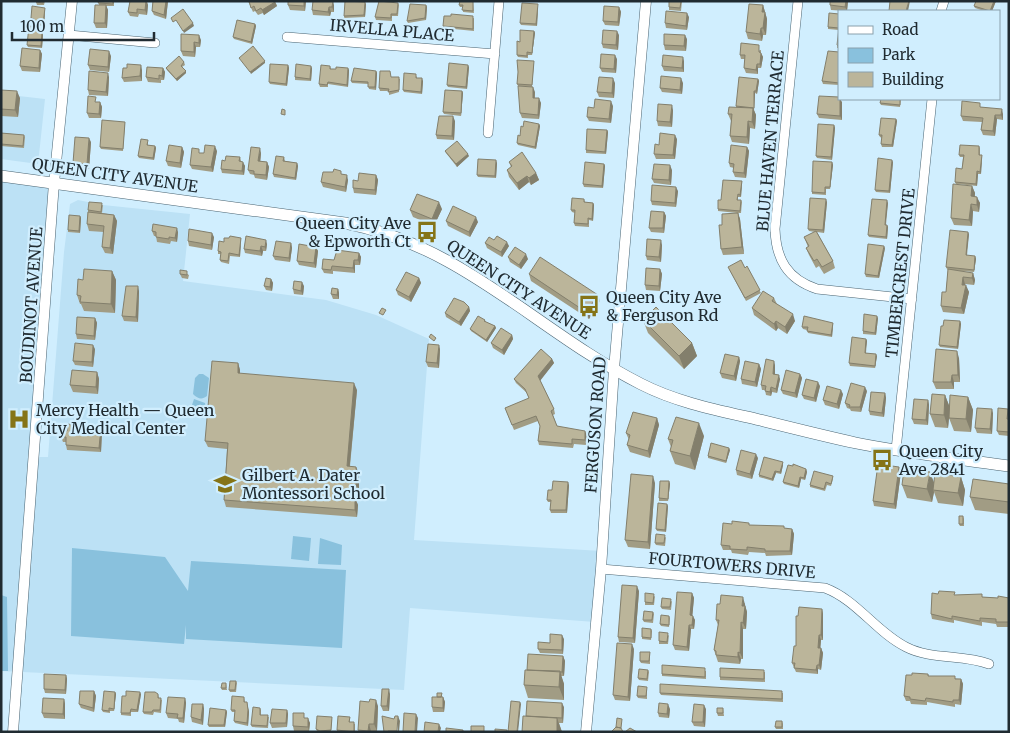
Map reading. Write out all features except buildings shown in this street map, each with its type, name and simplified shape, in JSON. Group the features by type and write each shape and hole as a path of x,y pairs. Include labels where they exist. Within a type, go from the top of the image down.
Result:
{"main road":[{"name":"QUEEN CITY AVENUE","path":"1,176 346,223 388,234 413,242 466,270 614,369 644,386 712,409 856,443 1009,466"}],"street":[{"name":"BOUDINOT AVENUE","path":"13,732 54,182 72,1"},
{"path":"488,133 499,1"},
{"name":"FERGUSON ROAD","path":"586,732 601,569 614,369 646,1"},
{"name":"BLUE HAVEN TERRACE","path":"798,1 775,229 778,255 788,272 796,279 816,289 912,299"},
{"path":"69,36 155,43"},
{"name":"IRVELLA PLACE","path":"287,37 495,54"},
{"name":"TIMBERCREST DRIVE","path":"896,450 932,100"},
{"name":"FOURTOWERS DRIVE","path":"601,569 825,588 844,597 904,646 920,652 972,657 989,664"}],"shaded area":[{"path":"1,94 45,99 38,164 1,159"},
{"name":"Gilbert A. Dater Montessori School","path":"1,176 54,183 35,457 48,457 64,252 70,204 78,200 103,205 190,214 183,281 326,300 376,315 429,339 414,540 602,551 595,622 410,608 404,690 1,671"}],"green space":[{"path":"199,374 209,378 207,396 202,398 198,398 193,394 195,378"},
{"path":"194,399 205,403 206,409 201,417 192,416 188,412 187,406 192,405"},
{"path":"293,536 311,538 309,561 291,559"},
{"path":"320,538 342,545 341,565 318,564"},
{"path":"72,548 165,557 188,591 191,561 346,570 342,648 186,639 186,625 184,644 71,636"},
{"path":"1,595 7,597 8,671 1,671"}],"place":[{"name":"Queen City Ave & Epworth Ct","path":"427,232"},
{"name":"Queen City Ave & Ferguson Rd","path":"589,306"},
{"name":"Mercy Health — Queen City Medical Center","path":"19,419"},
{"name":"Queen City Ave 2841","path":"882,460"},
{"name":"Gilbert A. Dater Montessori School","path":"225,484"}]}
